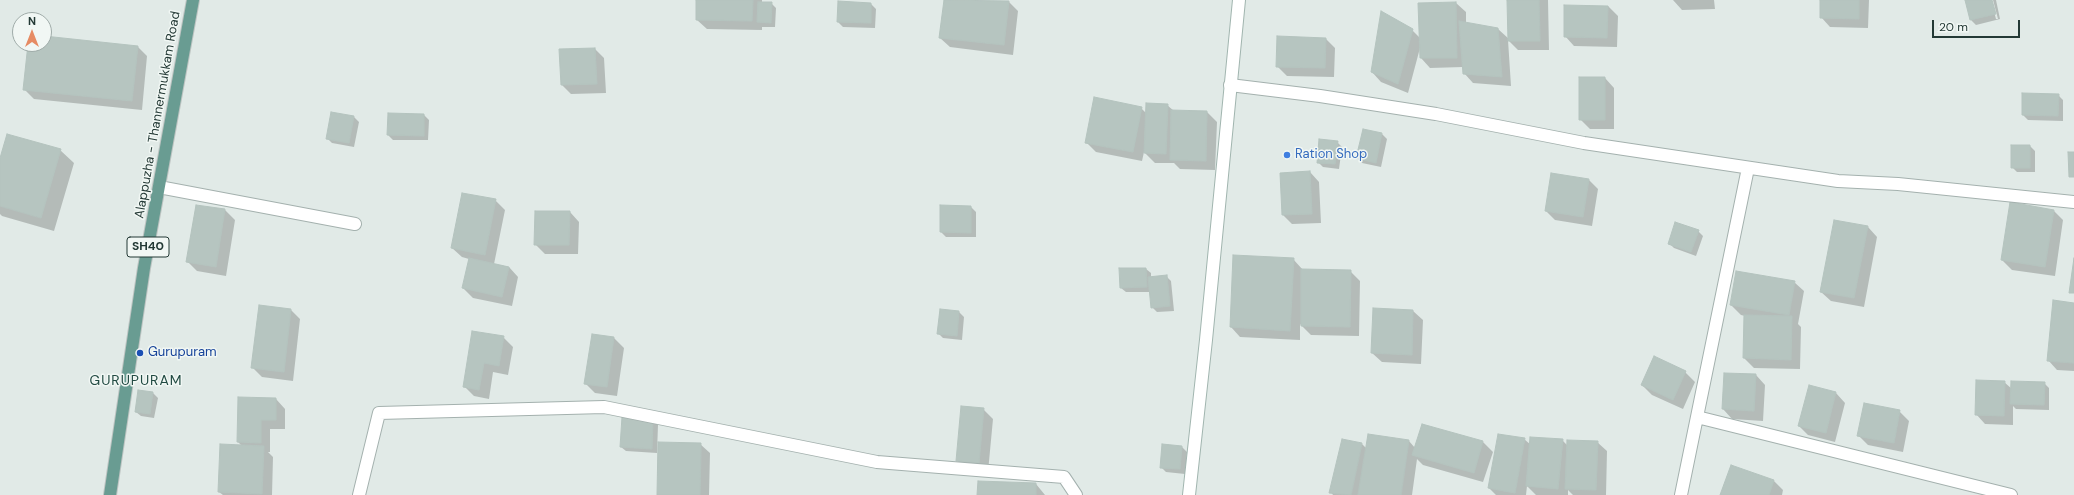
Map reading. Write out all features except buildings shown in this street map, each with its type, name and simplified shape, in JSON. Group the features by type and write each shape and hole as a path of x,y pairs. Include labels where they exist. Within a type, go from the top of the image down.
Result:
{"main road":[{"name":"Alappuzha - Thannermukkam Road","path":"110,495 144,268 193,0"}],"street":[{"path":"1189,495 1206,340 1239,0"},
{"path":"1230,85 1320,96 1436,114 1584,143 1838,182 1898,184 2074,202"},
{"path":"1681,495 1748,168"},
{"path":"159,187 355,224"},
{"path":"359,495 379,413 604,407 877,462 1064,477 1076,495"},
{"path":"1697,417 2011,495"}],"place":[{"name":"Ration Shop","path":"1287,155"},
{"name":"Gurupuram","path":"140,353"}],"district":[{"name":"GURUPURAM","path":"136,381"}]}
